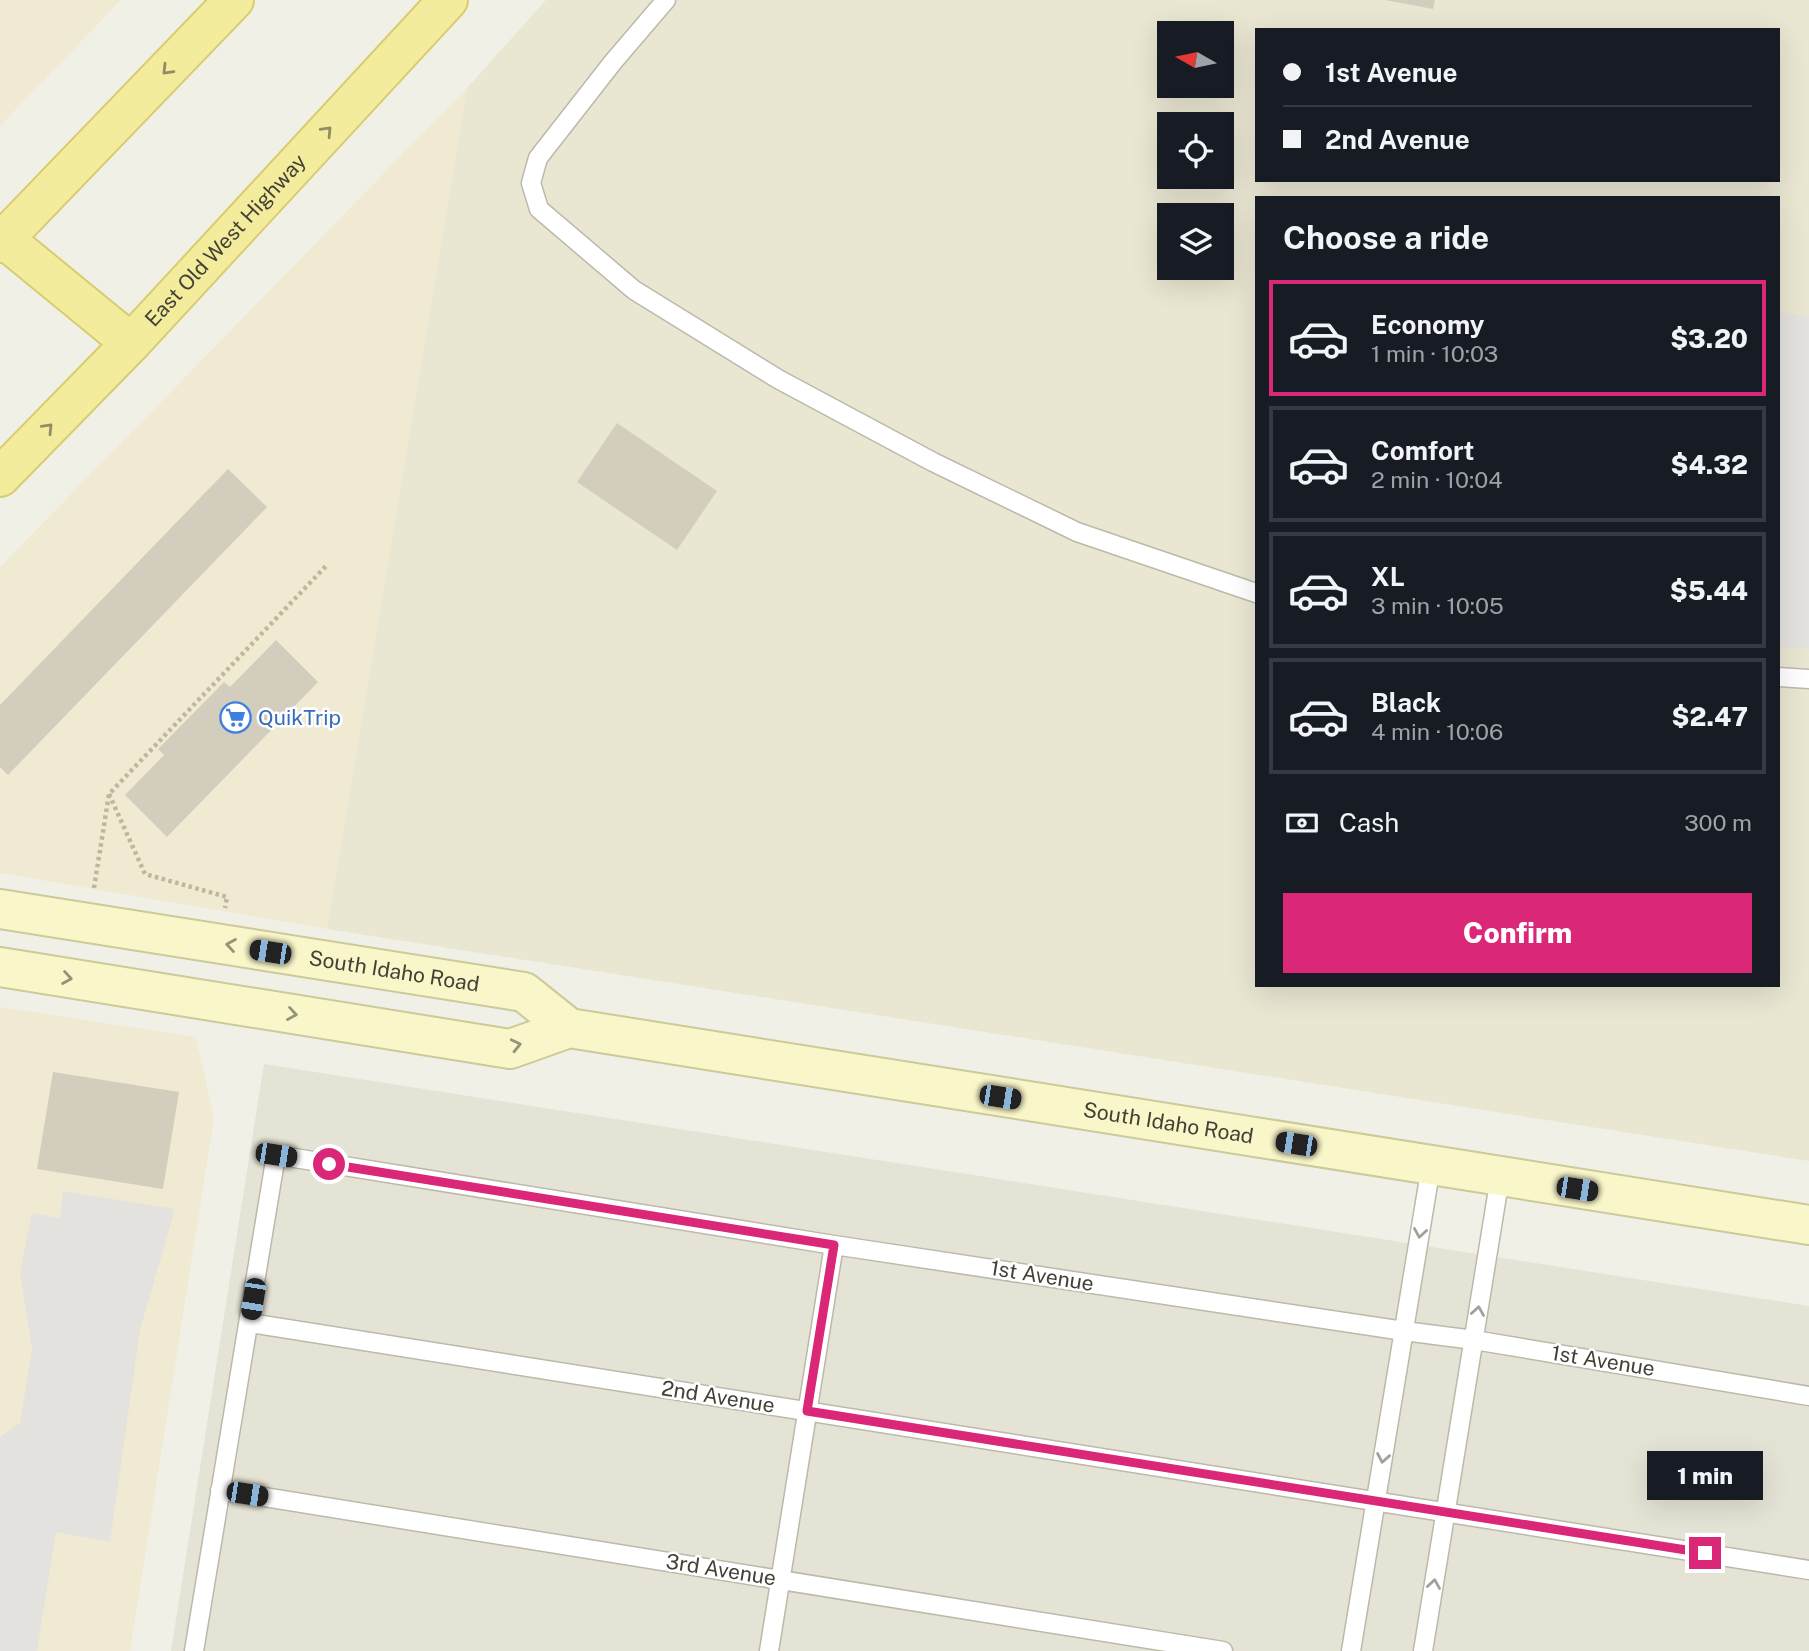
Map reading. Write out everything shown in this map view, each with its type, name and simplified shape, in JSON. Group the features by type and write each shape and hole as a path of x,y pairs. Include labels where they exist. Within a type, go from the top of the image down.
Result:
{"main road":[{"path":"131,343 1,239 233,0"},
{"path":"375,79 424,0"},
{"name":"East Old West Highway","path":"0,477 131,343 448,0"},
{"name":"South Idaho Road","path":"0,909 524,992 569,1028"},
{"name":"South Idaho Road","path":"0,967 510,1049 569,1028 1809,1225"}],"lane":[{"path":"666,0 613,62 538,158 531,183 539,209 634,290 778,379 933,462 1077,532 1255,593"},
{"path":"1780,677 1809,679"},
{"name":"1st Avenue","path":"250,1323 276,1155 834,1245 1474,1340 1809,1395"},
{"path":"1351,1651 1431,1166"},
{"path":"1423,1651 1500,1177"},
{"path":"769,1651 834,1245"},
{"path":"194,1651 250,1323"},
{"name":"2nd Avenue","path":"250,1323 1809,1570"},
{"name":"3rd Avenue","path":"220,1490 1223,1651"}],"path":[{"path":"93,896 109,793 327,565"},
{"path":"109,793 145,874 227,897 224,916"}],"shaded area":[{"path":"0,0 121,0 0,126"},
{"path":"546,0 1809,0 1809,1161 327,929 467,88"},
{"path":"467,88 327,929 0,873 0,567"},
{"path":"1780,312 1809,316 1809,649 1780,646"},
{"path":"0,1007 196,1037 214,1118 130,1651 0,1651"},
{"path":"264,1064 1809,1306 1809,1651 171,1651"},
{"path":"63,1191 175,1209 140,1330 110,1542 56,1532 37,1651 0,1651 0,1437 20,1423 32,1349 20,1273 32,1213 60,1218"}],"building":[{"path":"1385,0 1435,0 1433,9"},
{"path":"617,423 717,491 677,550 577,482"},
{"path":"228,469 267,507 8,775 0,767 0,705"},
{"name":"QuikTrip","path":"276,640 318,682 167,837 125,795 164,755 158,749 224,682 230,687"},
{"path":"53,1072 179,1092 163,1189 37,1169"}],"place":[{"name":"QuikTrip","path":"235,718"}],"route":[{"path":"329,1164 834,1245 807,1411 1705,1553"}]}
